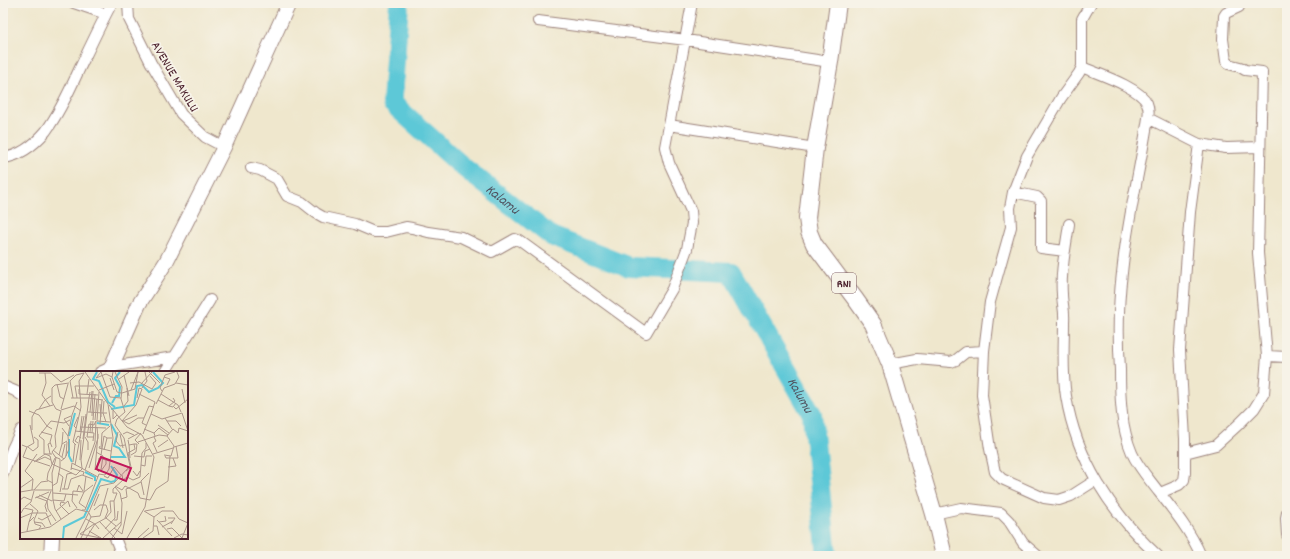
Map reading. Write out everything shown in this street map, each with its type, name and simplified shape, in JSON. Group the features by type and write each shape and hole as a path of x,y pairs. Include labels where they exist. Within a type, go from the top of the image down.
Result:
{"highway":[{"name":"RN1","path":"838,3 807,218 809,232 814,244 873,324 890,364 934,514 944,556"}],"main road":[{"path":"107,370 139,304 166,262 224,147 289,3"},
{"path":"51,556 52,539"}],"street":[{"path":"74,3 106,14"},
{"path":"3,158 11,157 23,151 46,131 68,94 112,3"},
{"name":"AVENUE MAKULU","path":"128,3 129,19 151,63 182,114 205,137 224,147"},
{"path":"252,168 277,178 287,196 302,202 316,213 331,219 355,224 374,232 386,232 406,227 412,228 461,237 492,252 515,240 520,241 646,333 672,289 687,249 692,224 691,211 669,163 665,147 692,3"},
{"path":"1091,3 1082,19 1082,67 1080,73 1061,98 1027,156 1013,192 1010,208 1011,227 990,302 984,351 982,395 995,472 1002,479 1039,496 1054,500 1071,496 1096,480"},
{"path":"1185,453 1212,447 1219,443 1254,409 1264,393 1267,356 1258,253 1262,72 1245,70 1228,64 1226,61 1223,39 1224,16 1226,13 1239,7 1240,3"},
{"path":"538,21 686,40 830,62"},
{"path":"1082,67 1115,80 1138,92 1147,103 1149,110 1121,274 1119,340 1120,403 1124,430 1132,454 1188,530 1201,556"},
{"path":"1148,118 1199,144 1226,148 1260,147"},
{"path":"669,125 816,148"},
{"path":"1160,493 1182,483 1185,473 1180,350 1190,212 1199,144"},
{"path":"1013,192 1037,197 1041,201 1041,248 1065,251"},
{"path":"1069,224 1062,279 1062,294 1065,312 1066,396 1072,426 1088,467 1096,480 1133,531 1158,556"},
{"path":"166,371 210,300"},
{"path":"890,364 917,360 951,362 966,352 984,351"},
{"path":"1267,356 1287,357"},
{"path":"107,370 174,357"},
{"path":"3,386 15,391 20,395"},
{"path":"3,474 20,432"},
{"path":"934,514 961,508 1001,513 1009,521 1022,543 1038,556"},
{"path":"1287,513 1287,535"},
{"path":"115,539 122,556"}],"waterway":[{"name":"Kalamu","path":"399,3 392,103 463,167 551,236 629,267 731,272 812,414 827,556"}],"water label":[{"name":"Kalumu","path":"800,395"}]}
